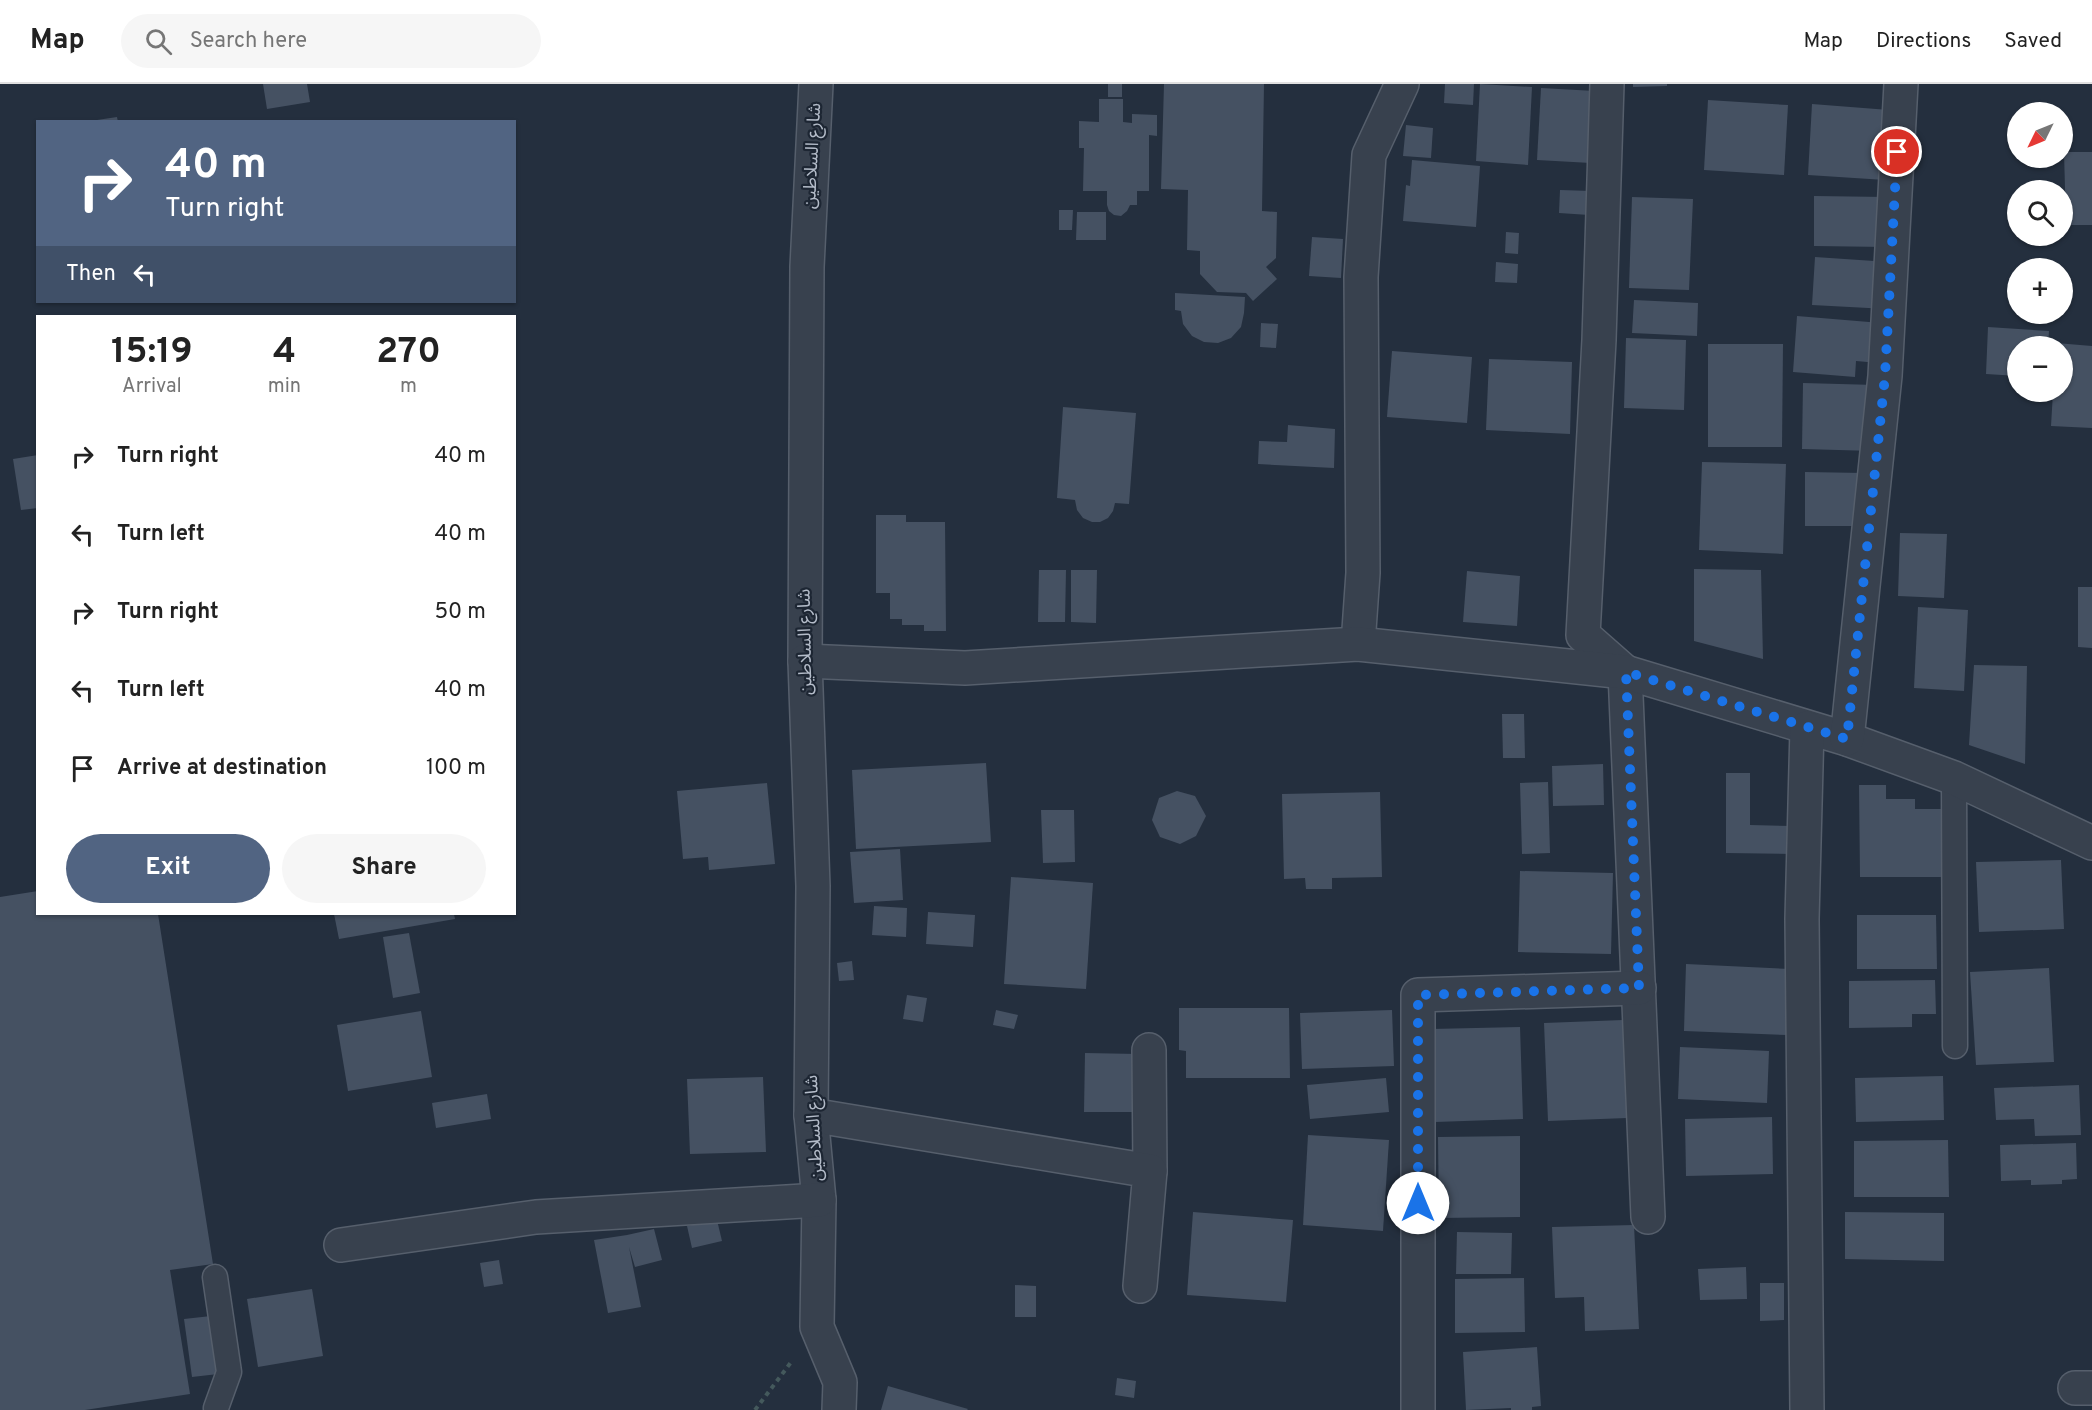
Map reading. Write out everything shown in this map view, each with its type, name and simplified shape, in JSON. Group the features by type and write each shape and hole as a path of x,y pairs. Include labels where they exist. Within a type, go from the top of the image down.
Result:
{"street":[{"name":"شارع السلاطين","path":"816,84 807,267 805,661 813,886 811,1114 819,1200 817,1327"},
{"path":"1358,644 1363,573 1361,277 1369,155 1402,84"},
{"path":"1607,84 1599,340 1582,635 1626,672 1648,1217"},
{"path":"1847,739 1885,376 1901,84"},
{"path":"805,661 965,668 1358,644 1626,672 1847,739 1954,778 2092,843"},
{"path":"1807,728 1802,919 1807,1410"},
{"path":"1418,1410 1418,995 1639,988"},
{"path":"1140,1286 1150,1171 1149,1050"},
{"path":"811,1114 1150,1171"},
{"path":"341,1245 536,1217 819,1200"},
{"path":"817,1327 840,1382 839,1410"}],"lane":[{"path":"1954,778 1955,1046"},
{"path":"215,1277 229,1372 216,1407"}],"path":[{"path":"755,1410 817,1327"}],"building":[{"path":"263,84 307,84 310,102 267,109"},
{"path":"1108,84 1122,84 1122,97 1108,97"},
{"path":"1164,84 1264,84 1262,211 1277,212 1276,258 1266,267 1277,279 1253,301 1246,293 1217,292 1200,274 1200,251 1187,250 1188,190 1161,189"},
{"path":"1445,84 1474,84 1473,105 1444,103"},
{"path":"1480,84 1532,87 1528,165 1476,161"},
{"path":"1633,84 1667,84 1667,86 1633,87"},
{"path":"1541,88 1595,91 1591,163 1537,160"},
{"path":"1099,99 1123,99 1123,122 1132,123 1132,114 1157,115 1157,136 1149,135 1149,191 1137,191 1137,205 1130,205 1121,216 1109,211 1107,191 1083,191 1084,148 1079,148 1079,121 1099,122"},
{"path":"1708,100 1788,105 1784,175 1704,170"},
{"path":"1812,104 1889,110 1885,180 1808,175"},
{"path":"117,117 118,120 97,120"},
{"path":"1406,125 1433,128 1431,158 1403,156"},
{"path":"2073,152 2092,152 2092,225 2073,225 2073,180 2065,180 2064,168 2073,168"},
{"path":"1412,160 1480,166 1476,227 1403,221 1406,185 1410,186"},
{"path":"1560,190 1591,191 1589,215 1559,213"},
{"path":"1814,196 1887,197 1886,247 1814,246"},
{"path":"1632,197 1693,199 1689,290 1629,288"},
{"path":"1059,210 1073,210 1072,230 1059,230"},
{"path":"1077,212 1106,212 1106,240 1076,240"},
{"path":"1506,232 1519,233 1518,254 1505,253"},
{"path":"1312,237 1343,239 1341,278 1309,276"},
{"path":"1815,257 1889,262 1887,309 1812,305"},
{"path":"1496,262 1518,264 1517,283 1495,282"},
{"path":"1175,293 1245,297 1241,327 1231,338 1218,343 1204,342 1192,336 1183,324 1181,311 1175,310"},
{"path":"1634,300 1698,303 1697,336 1632,333"},
{"path":"1797,316 1881,323 1879,363 1856,361 1855,377 1793,372"},
{"path":"1261,323 1278,324 1276,348 1260,347"},
{"path":"1988,327 2049,331 2049,336 2007,336 2007,375 1986,374"},
{"path":"1626,338 1686,340 1684,410 1624,408"},
{"path":"1708,344 1783,344 1782,447 1708,447"},
{"path":"2073,344 2092,346 2092,428 2051,426 2052,402 2073,402"},
{"path":"1392,351 1472,357 1467,423 1387,417"},
{"path":"1489,359 1572,362 1570,434 1486,430"},
{"path":"1803,383 1876,385 1874,451 1802,449"},
{"path":"1063,407 1136,413 1129,504 1115,503 1108,518 1100,522 1092,522 1083,518 1077,510 1075,500 1057,498"},
{"path":"1288,425 1335,429 1334,468 1258,464 1259,441 1287,442"},
{"path":"36,455 36,508 21,510 13,459"},
{"path":"1702,462 1786,464 1783,554 1699,550"},
{"path":"1805,472 1864,473 1864,526 1805,526"},
{"path":"876,515 906,515 906,522 945,522 946,631 924,631 924,625 902,625 902,619 890,619 890,593 876,593"},
{"path":"1900,533 1947,534 1944,598 1898,596"},
{"path":"1694,569 1761,570 1763,659 1694,641"},
{"path":"1039,570 1066,570 1065,622 1038,622"},
{"path":"1071,570 1097,570 1096,623 1071,622"},
{"path":"1467,571 1520,576 1517,626 1463,622"},
{"path":"2078,587 2092,587 2092,648 2078,647"},
{"path":"1918,607 1968,610 1964,691 1914,688"},
{"path":"1974,665 2027,666 2025,764 1969,745"},
{"path":"1502,714 1524,714 1525,758 1503,758"},
{"path":"986,763 991,842 856,849 852,770"},
{"path":"1603,764 1604,805 1553,806 1552,766"},
{"path":"1726,773 1750,773 1750,825 1794,826 1794,854 1726,853"},
{"path":"1548,782 1550,853 1522,854 1520,783"},
{"path":"767,783 775,864 709,870 708,857 683,859 677,791"},
{"path":"1859,785 1886,785 1886,799 1915,799 1915,809 1941,809 1942,877 1860,877"},
{"path":"1177,791 1195,796 1206,816 1196,836 1180,844 1160,837 1152,820 1159,798"},
{"path":"1380,792 1382,877 1332,878 1332,889 1306,889 1305,878 1284,879 1282,794"},
{"path":"1041,810 1074,810 1075,862 1043,863"},
{"path":"900,849 903,900 854,903 850,852"},
{"path":"2061,860 2064,929 1979,932 1976,862"},
{"path":"1520,871 1613,873 1611,954 1518,952"},
{"path":"1011,877 1093,883 1086,989 1004,984"},
{"path":"36,891 36,915 158,915 213,1264 170,1270 190,1394 85,1410 0,1410 0,897"},
{"path":"874,906 907,908 906,937 872,935"},
{"path":"928,912 975,915 973,947 926,944"},
{"path":"334,915 454,915 455,919 339,939"},
{"path":"1857,915 1936,915 1937,969 1857,969"},
{"path":"409,933 420,993 393,998 383,937"},
{"path":"852,961 854,980 839,981 837,963"},
{"path":"1686,964 1789,969 1787,1035 1684,1031"},
{"path":"2049,968 2054,1062 1976,1065 1970,972"},
{"path":"1935,980 1936,1014 1912,1014 1912,1027 1849,1028 1849,981"},
{"path":"907,995 927,998 923,1022 903,1019"},
{"path":"1179,1008 1289,1008 1290,1078 1186,1078 1186,1051 1179,1050"},
{"path":"996,1010 1018,1015 1014,1029 993,1025"},
{"path":"1392,1010 1394,1066 1302,1069 1300,1013"},
{"path":"421,1011 432,1077 348,1091 337,1025"},
{"path":"1623,1020 1627,1118 1548,1121 1544,1023"},
{"path":"1520,1027 1523,1119 1435,1122 1431,1029"},
{"path":"1680,1047 1769,1051 1767,1103 1678,1099"},
{"path":"1085,1053 1138,1054 1137,1112 1084,1112"},
{"path":"1943,1076 1944,1120 1856,1122 1855,1078"},
{"path":"763,1077 766,1152 690,1154 687,1079"},
{"path":"1386,1078 1389,1112 1310,1119 1307,1085"},
{"path":"2079,1085 2081,1135 2035,1136 2034,1119 1996,1120 1994,1088"},
{"path":"487,1094 491,1119 436,1128 432,1103"},
{"path":"1772,1117 1773,1174 1686,1176 1685,1119"},
{"path":"1308,1135 1389,1140 1383,1231 1303,1225"},
{"path":"1520,1136 1520,1217 1439,1218 1438,1137"},
{"path":"1948,1140 1949,1197 1854,1197 1854,1141"},
{"path":"2076,1143 2077,1179 2062,1180 2062,1184 2031,1185 2031,1180 2001,1181 2000,1145"},
{"path":"1193,1212 1293,1220 1286,1302 1187,1295"},
{"path":"1845,1212 1944,1213 1944,1261 1845,1259"},
{"path":"717,1220 722,1241 692,1248 687,1226"},
{"path":"1634,1225 1639,1329 1585,1331 1584,1297 1555,1298 1552,1227"},
{"path":"654,1229 662,1260 635,1267 629,1247 641,1307 608,1313 594,1240"},
{"path":"1457,1232 1512,1233 1511,1274 1456,1274"},
{"path":"499,1260 503,1284 484,1287 480,1263"},
{"path":"1746,1267 1747,1299 1700,1300 1698,1269"},
{"path":"1524,1278 1525,1332 1455,1333 1455,1279"},
{"path":"1760,1283 1784,1283 1784,1320 1760,1321"},
{"path":"1015,1285 1036,1286 1036,1317 1015,1317"},
{"path":"312,1289 323,1356 258,1367 247,1299"},
{"path":"220,1315 227,1373 192,1377 184,1319"},
{"path":"1537,1347 1541,1406 1532,1407 1532,1410 1511,1410 1511,1408 1466,1410 1463,1352"},
{"path":"1117,1378 1136,1381 1134,1398 1115,1395"},
{"path":"888,1386 968,1409 881,1410"}],"route":[{"path":"1418,1203 1418,995 1639,988 1626,672 1847,739 1885,376 1897,152"}]}
